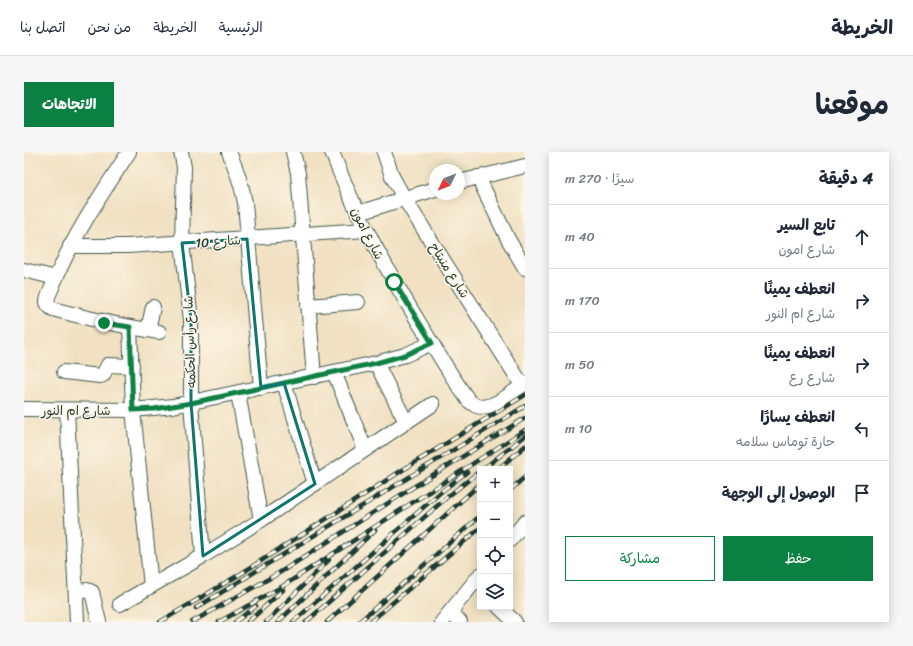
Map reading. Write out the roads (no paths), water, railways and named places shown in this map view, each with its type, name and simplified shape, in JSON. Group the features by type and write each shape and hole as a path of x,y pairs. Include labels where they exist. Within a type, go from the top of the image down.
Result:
{"street":[{"path":"129,152 70,246 56,278 47,304 49,307 78,316 153,331 153,307"},
{"name":"شارع رأس الحكمه","path":"182,152 184,167 182,243 191,320 191,403 203,556"},
{"path":"229,152 243,188 261,388"},
{"path":"293,152 298,173 314,376"},
{"name":"شارع امون","path":"332,152 366,230 394,282 469,401 477,406 486,407 495,404 524,384"},
{"name":"شارع منبتاح","path":"384,152 392,176 404,198 524,384"},
{"path":"465,180 525,166"},
{"path":"478,177 505,233 525,268"},
{"path":"358,213 429,191"},
{"name":"شارع 10","path":"70,246 128,246 303,236 366,230"},
{"path":"24,270 56,278"},
{"path":"308,306 358,302"},
{"path":"130,327 133,410 151,586"},
{"name":"شارع ام النور","path":"24,409 154,409 191,403 376,363 405,355 432,343"},
{"path":"376,363 406,422"},
{"path":"64,372 100,376 103,375 108,365 132,366"},
{"path":"334,372 366,450"},
{"path":"284,383 315,484"},
{"path":"238,393 261,520"},
{"path":"120,604 203,556 261,520 433,404"},
{"path":"67,410 77,622"},
{"path":"512,538 524,524"},
{"path":"451,619 477,583"},
{"path":"76,592 87,590 92,592 99,622"},
{"path":"502,610 515,622"}],"railway":[{"path":"160,622 242,573 401,471 525,395"},
{"path":"196,608 525,406"},
{"path":"192,622 279,573 525,418"},
{"path":"219,622 283,586 525,430"},
{"path":"487,466 525,436"},
{"path":"502,466 525,446"},
{"path":"293,622 442,491 467,472"},
{"path":"306,622 446,498 477,473"},
{"path":"513,487 525,477"},
{"path":"327,622 477,487"},
{"path":"359,622 477,519"},
{"path":"278,622 375,530"},
{"path":"370,622 477,531"},
{"path":"266,622 329,560"},
{"path":"248,622 283,590"},
{"path":"235,622 256,606"}]}
